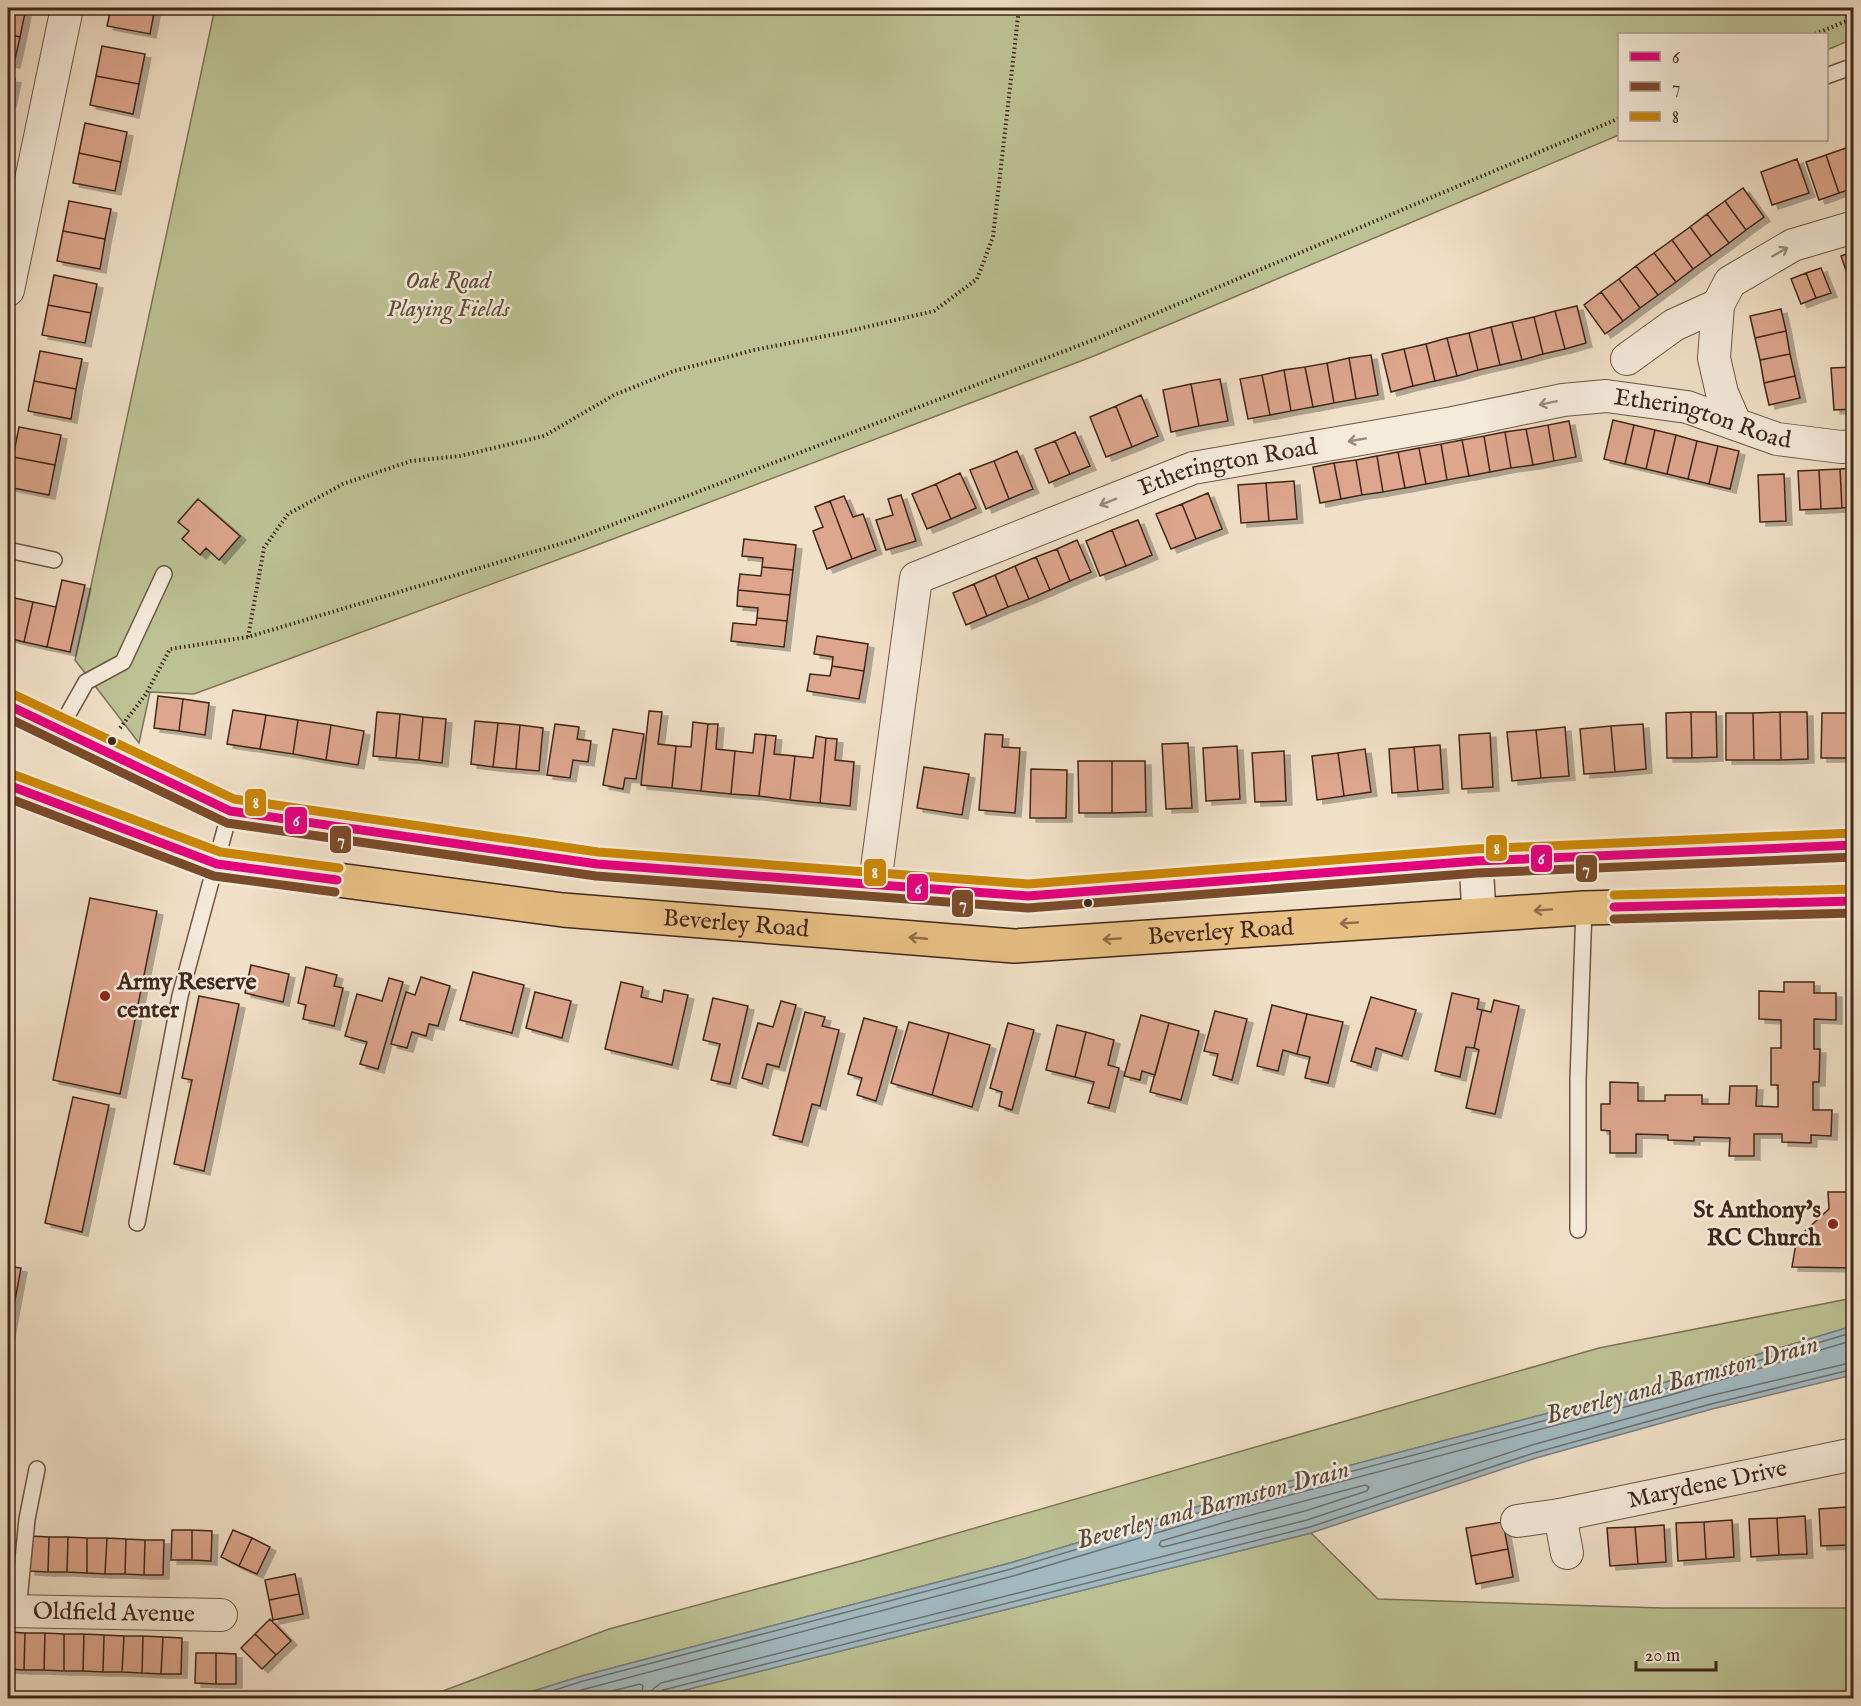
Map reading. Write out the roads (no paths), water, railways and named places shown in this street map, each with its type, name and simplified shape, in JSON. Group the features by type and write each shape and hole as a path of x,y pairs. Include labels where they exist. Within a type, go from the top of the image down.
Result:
{"main road":[{"name":"Beverley Road","path":"8,705 230,811 597,864 1028,896 1476,861 1854,845"},
{"name":"Beverley Road","path":"8,785 217,864 563,910 1014,946 1584,908 1854,901"},
{"path":"441,894 449,844"},
{"path":"755,925 759,875"},
{"path":"982,943 983,892"}],"street":[{"path":"8,290 67,8"},
{"path":"1735,423 1722,393 1714,358 1718,305 1730,282 1793,245 1854,227"},
{"path":"1627,359 1674,325 1718,305"},
{"path":"1687,407 1701,387 1714,358"},
{"name":"Etherington Road","path":"875,884 916,578 1193,468 1453,423 1563,400 1606,396 1687,407 1777,439 1841,447 1854,446"},
{"path":"1476,861 1479,914"},
{"name":"Marydene Drive","path":"1517,1521 1560,1515 1854,1455"},
{"path":"1560,1515 1567,1553"},
{"name":"Oldfield Avenue","path":"13,1611 221,1615"}],"lane":[{"path":"1828,76 1854,66"},
{"path":"8,550 54,560"},
{"path":"71,737 86,682 123,662 164,574"},
{"path":"137,1223 180,996 230,811"},
{"path":"1578,1230 1578,1080 1584,908"},
{"path":"13,1611 37,1469"}],"water":[{"name":"Beverley and Barmston Drain","path":"1853,1326 1853,1375 1712,1409 1536,1458 1311,1533 653,1698 511,1698 582,1676 1010,1563 1230,1497 1663,1383"}],"place":[{"name":"Army Reserve center","path":"105,996"},
{"name":"St Anthony's RC Church","path":"1833,1224"}],"park label":[{"name":"Oak Road Playing Fields","path":"448,295"}]}
